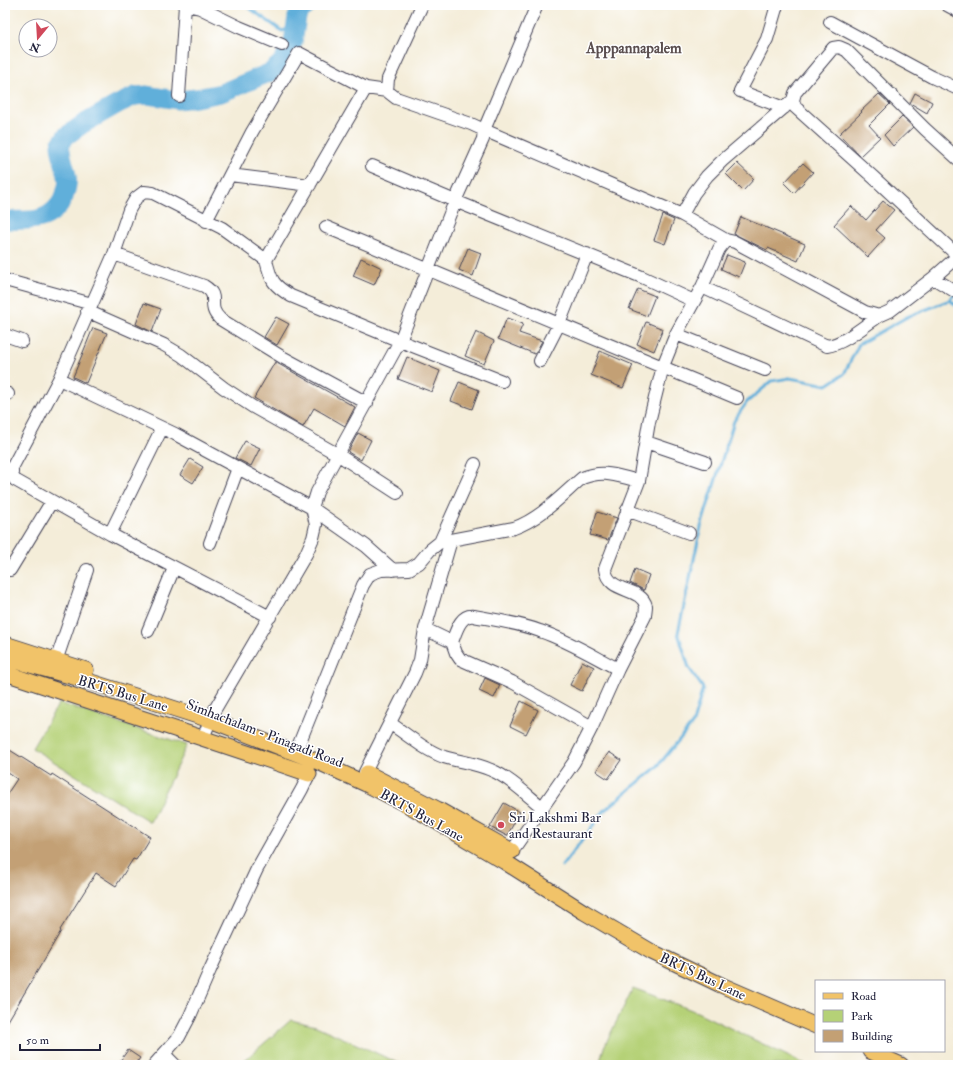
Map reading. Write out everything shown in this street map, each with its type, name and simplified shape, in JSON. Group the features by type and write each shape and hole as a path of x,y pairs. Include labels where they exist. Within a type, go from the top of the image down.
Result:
{"main road":[{"name":"Simhachalam - Pinagadi Road","path":"5,644 212,716 299,744 365,772 437,809 512,851"},
{"name":"BRTS Bus Lane","path":"5,658 212,716 316,761 415,809 652,952 721,986 815,1026"},
{"name":"Simhachalam - Pinagadi Road","path":"5,673 132,716 204,738 308,774"},
{"path":"872,1052 901,1065"}],"street":[{"path":"179,96 185,5 200,8 239,27 282,45"},
{"path":"387,91 388,79 422,5"},
{"path":"204,738 212,716 306,554 313,538 316,524 312,508 317,492 400,341 455,201 483,139 484,130 537,5"},
{"path":"777,5 767,39 740,91 784,108"},
{"path":"947,5 958,11"},
{"path":"830,22 932,77 958,89"},
{"path":"682,215 694,193 707,176 722,160 793,100 795,94 833,48 839,47 846,50 925,129 958,159"},
{"path":"206,221 252,132 299,53 366,88 387,91 396,98 471,124 682,215 726,240 735,242 865,312 879,316"},
{"path":"266,260 366,88"},
{"path":"702,286 827,346 843,340 879,316 890,311 933,278 958,256 795,107 793,100"},
{"path":"372,166 642,277 694,301"},
{"path":"230,175 310,185"},
{"path":"270,617 110,534 15,480 12,475 12,468 59,379 114,254 129,210 136,198 144,192 152,193 222,228 266,260 270,278 286,293 400,341 502,381"},
{"path":"326,227 737,398"},
{"path":"512,851 574,762 645,616 646,607 640,597 610,582 606,576 605,569 639,481 649,422 662,366 676,334 702,286 719,249 726,240"},
{"path":"114,254 204,286 213,294 212,308 214,314 220,319 282,357 367,403"},
{"path":"540,361 559,324 587,254"},
{"path":"933,278 947,285 958,293"},
{"path":"5,280 89,308 164,344 253,408 337,454 397,493"},
{"path":"676,334 765,370"},
{"path":"5,335 22,341"},
{"path":"59,379 162,428 312,508 366,546 393,570"},
{"path":"110,534 134,482 162,428"},
{"path":"646,442 705,462"},
{"path":"365,772 415,673 420,660 425,629 446,541 475,464"},
{"path":"210,543 238,468"},
{"path":"299,744 367,578 370,574 381,570 409,569 419,563 430,550 446,541 514,528 524,524 534,518 582,478 592,474 602,472 639,481"},
{"path":"10,570 52,501"},
{"path":"628,510 689,533"},
{"path":"148,631 174,568"},
{"path":"56,661 87,570"},
{"path":"592,727 512,682 460,659 456,654 452,642 463,619 469,615 539,630 618,669"},
{"path":"425,629 452,642"},
{"path":"390,723 426,748 443,756 492,770 508,780 543,808"},
{"path":"154,1065 179,1037 257,869 302,789 308,774"},
{"path":"164,1054 176,1065"}],"green space":[{"path":"59,703 187,745 150,822 32,748"},
{"path":"633,988 697,1012 806,1065 599,1065 604,1047"},
{"path":"291,1020 316,1026 403,1065 239,1065"}],"building":[{"path":"915,93 932,102 927,113 910,103"},
{"path":"879,94 890,104 869,125 880,137 860,156 839,134"},
{"path":"902,117 913,127 893,146 884,135"},
{"path":"737,163 754,179 743,191 726,174"},
{"path":"803,163 813,172 794,193 784,183"},
{"path":"883,201 894,210 876,230 885,238 868,257 834,225 851,206 866,220"},
{"path":"663,215 674,220 665,244 654,240"},
{"path":"741,217 805,244 798,261 768,248 767,250 734,234"},
{"path":"468,248 481,253 473,276 459,270"},
{"path":"727,255 745,262 739,277 721,269"},
{"path":"361,258 382,268 374,285 353,276"},
{"path":"638,289 655,296 647,316 629,309"},
{"path":"144,303 161,309 152,332 136,324"},
{"path":"276,317 289,324 277,345 264,337"},
{"path":"507,318 523,324 519,333 542,341 535,354 498,339"},
{"path":"646,322 663,329 654,351 637,344"},
{"path":"93,328 107,333 86,383 73,377"},
{"path":"476,332 494,341 484,364 465,356"},
{"path":"600,351 633,365 623,388 591,375"},
{"path":"407,357 440,371 432,392 398,379"},
{"path":"275,362 355,407 345,426 314,408 303,427 254,398"},
{"path":"459,382 479,390 472,409 451,401"},
{"path":"358,433 371,440 361,460 348,452"},
{"path":"245,441 260,448 251,466 235,458"},
{"path":"190,459 203,467 193,483 180,475"},
{"path":"597,512 617,518 608,540 590,535"},
{"path":"635,569 649,575 644,590 630,583"},
{"path":"582,661 594,667 582,691 570,685"},
{"path":"485,678 500,685 494,698 479,691"},
{"path":"521,701 538,710 526,734 510,726"},
{"path":"5,747 51,776 52,774 150,837 136,860 133,859 116,886 96,873 60,930 61,931 5,1026 5,797 17,779 5,771"},
{"path":"609,752 621,760 608,779 596,771"},
{"path":"504,803 520,812 507,836 490,827"},
{"path":"128,1050 140,1058 135,1065 117,1065"}],"waterway":[{"path":"245,5 282,31 295,26"},
{"path":"5,220 39,219 53,212 64,197 68,178 60,145 66,136 83,124 118,104 135,96 147,95 177,100 221,93 271,72 284,59 293,42 297,17 300,10 308,5"},
{"path":"562,866 605,810 657,767 693,723 703,688 689,668 678,633 701,527 734,421 747,402 772,381 790,378 827,385 844,374 859,344 907,317 950,300 954,294"},
{"path":"950,300 958,307"}],"place":[{"name":"Sri Lakshmi Bar and Restaurant","path":"501,825"}],"district":[{"name":"Apppannapalem","path":"634,48"}]}
